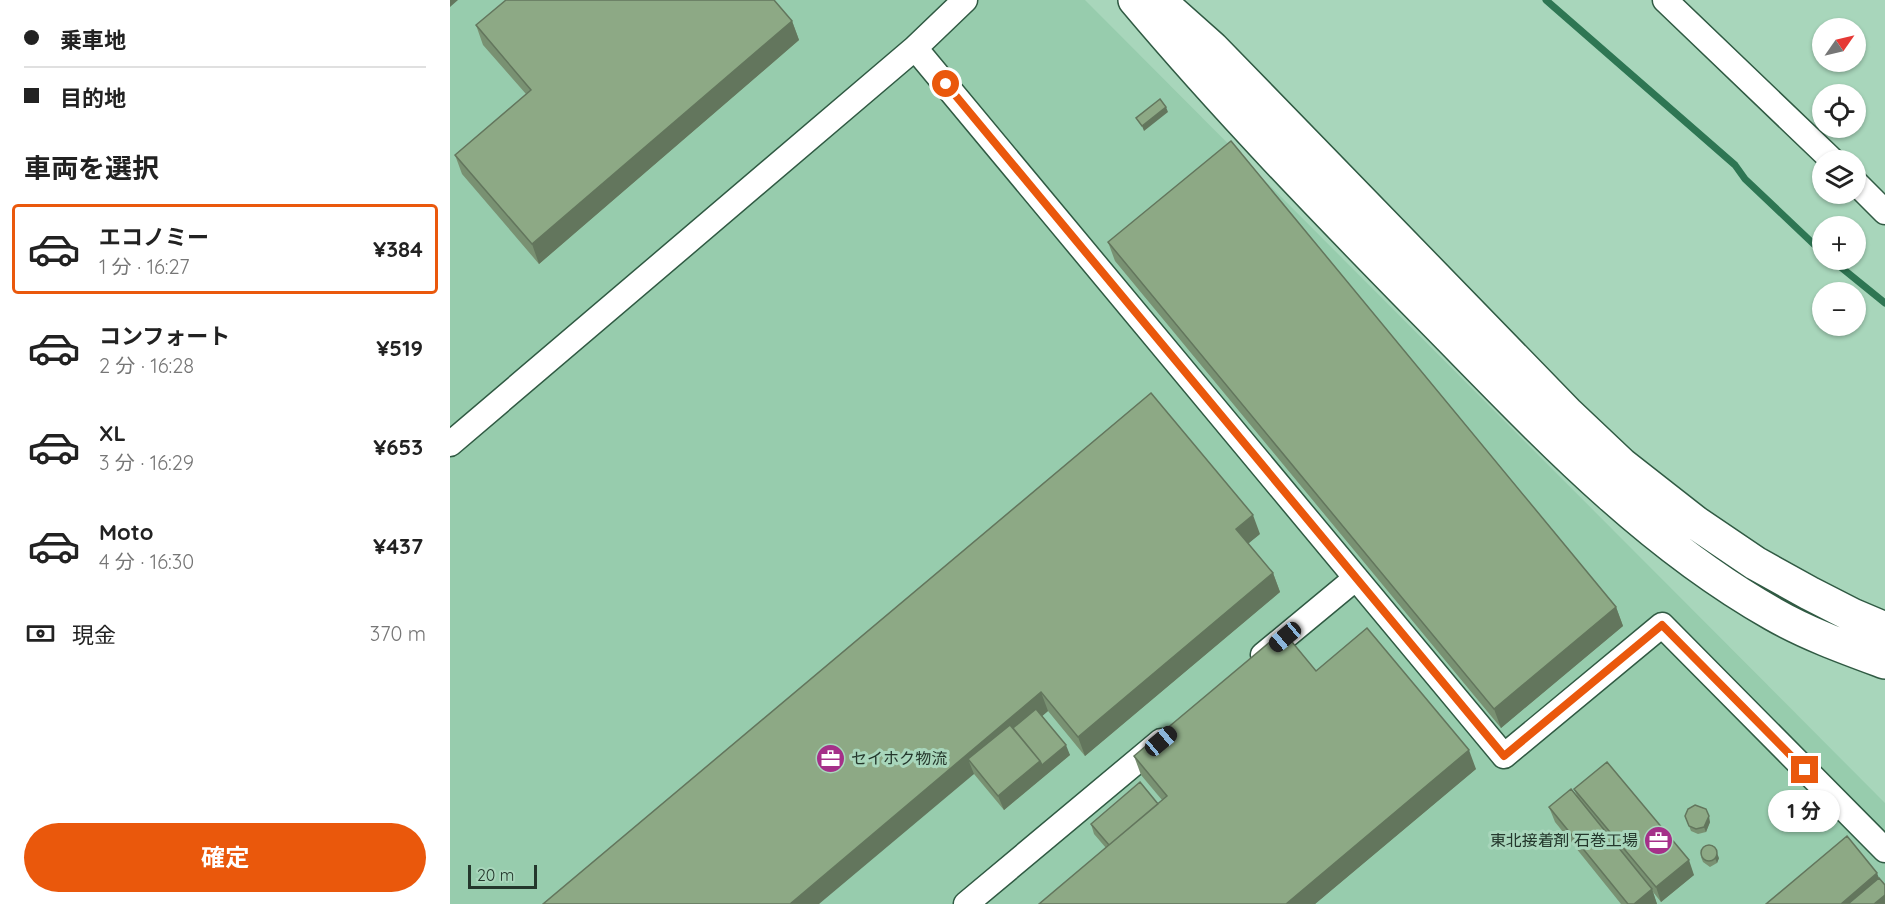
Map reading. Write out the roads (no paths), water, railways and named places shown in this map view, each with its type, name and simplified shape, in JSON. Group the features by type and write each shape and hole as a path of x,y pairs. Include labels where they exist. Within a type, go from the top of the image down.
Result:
{"street":[{"path":"450,444 915,48 965,0"},
{"path":"1135,0 1187,61 1382,267 1570,459 1700,568 1774,615 1840,646 1885,662"},
{"path":"1158,0 1212,48 1567,413 1622,465 1696,523 1755,563 1852,615 1885,628"},
{"path":"1665,0 1822,150"},
{"path":"915,48 1504,756 1662,625 1885,850"},
{"path":"1866,193 1885,212"},
{"path":"1247,669 1356,578"},
{"path":"966,904 1174,730"}],"waterway":[{"path":"1546,0 1735,165 1745,179 1812,243"},
{"path":"1844,270 1885,303"}],"place":[{"name":"セイホク物流","path":"830,758"},
{"name":"東北接着剤 石巻工場","path":"1659,840"}]}
